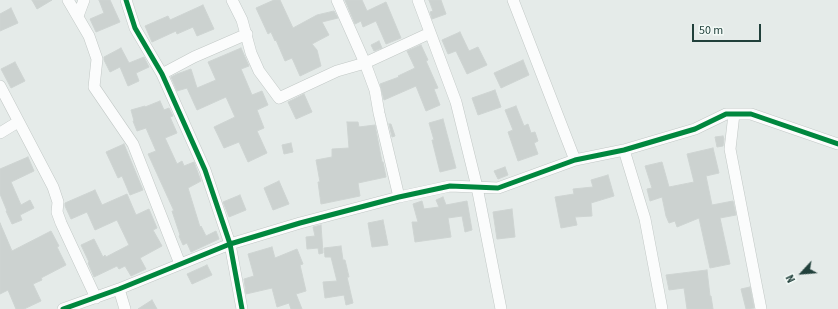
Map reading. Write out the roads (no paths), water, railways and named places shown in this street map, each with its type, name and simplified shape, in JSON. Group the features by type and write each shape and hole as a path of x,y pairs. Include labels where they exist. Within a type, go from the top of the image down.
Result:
{"street":[{"path":"68,0 89,36 97,59 94,87 133,144 180,264"},
{"path":"78,16 84,0"},
{"path":"126,0 135,28 162,74 205,170 230,244 242,309"},
{"path":"232,0 242,20 251,53 259,71 279,98 337,71 365,63 430,33"},
{"path":"337,0 365,63 375,90 398,197"},
{"path":"418,0 456,102 502,309"},
{"path":"513,0 575,160"},
{"path":"162,74 194,57 246,34"},
{"path":"0,86 53,188 58,202 57,212 61,223 96,298"},
{"path":"63,309 96,298 230,244 300,223 398,197 450,186 498,188 575,160 624,150 695,129 726,114 751,114 838,144"},
{"path":"734,114 730,149 761,309"},
{"path":"0,133 18,122"},
{"path":"624,150 645,219 662,309"},
{"path":"119,289 125,309"}]}
